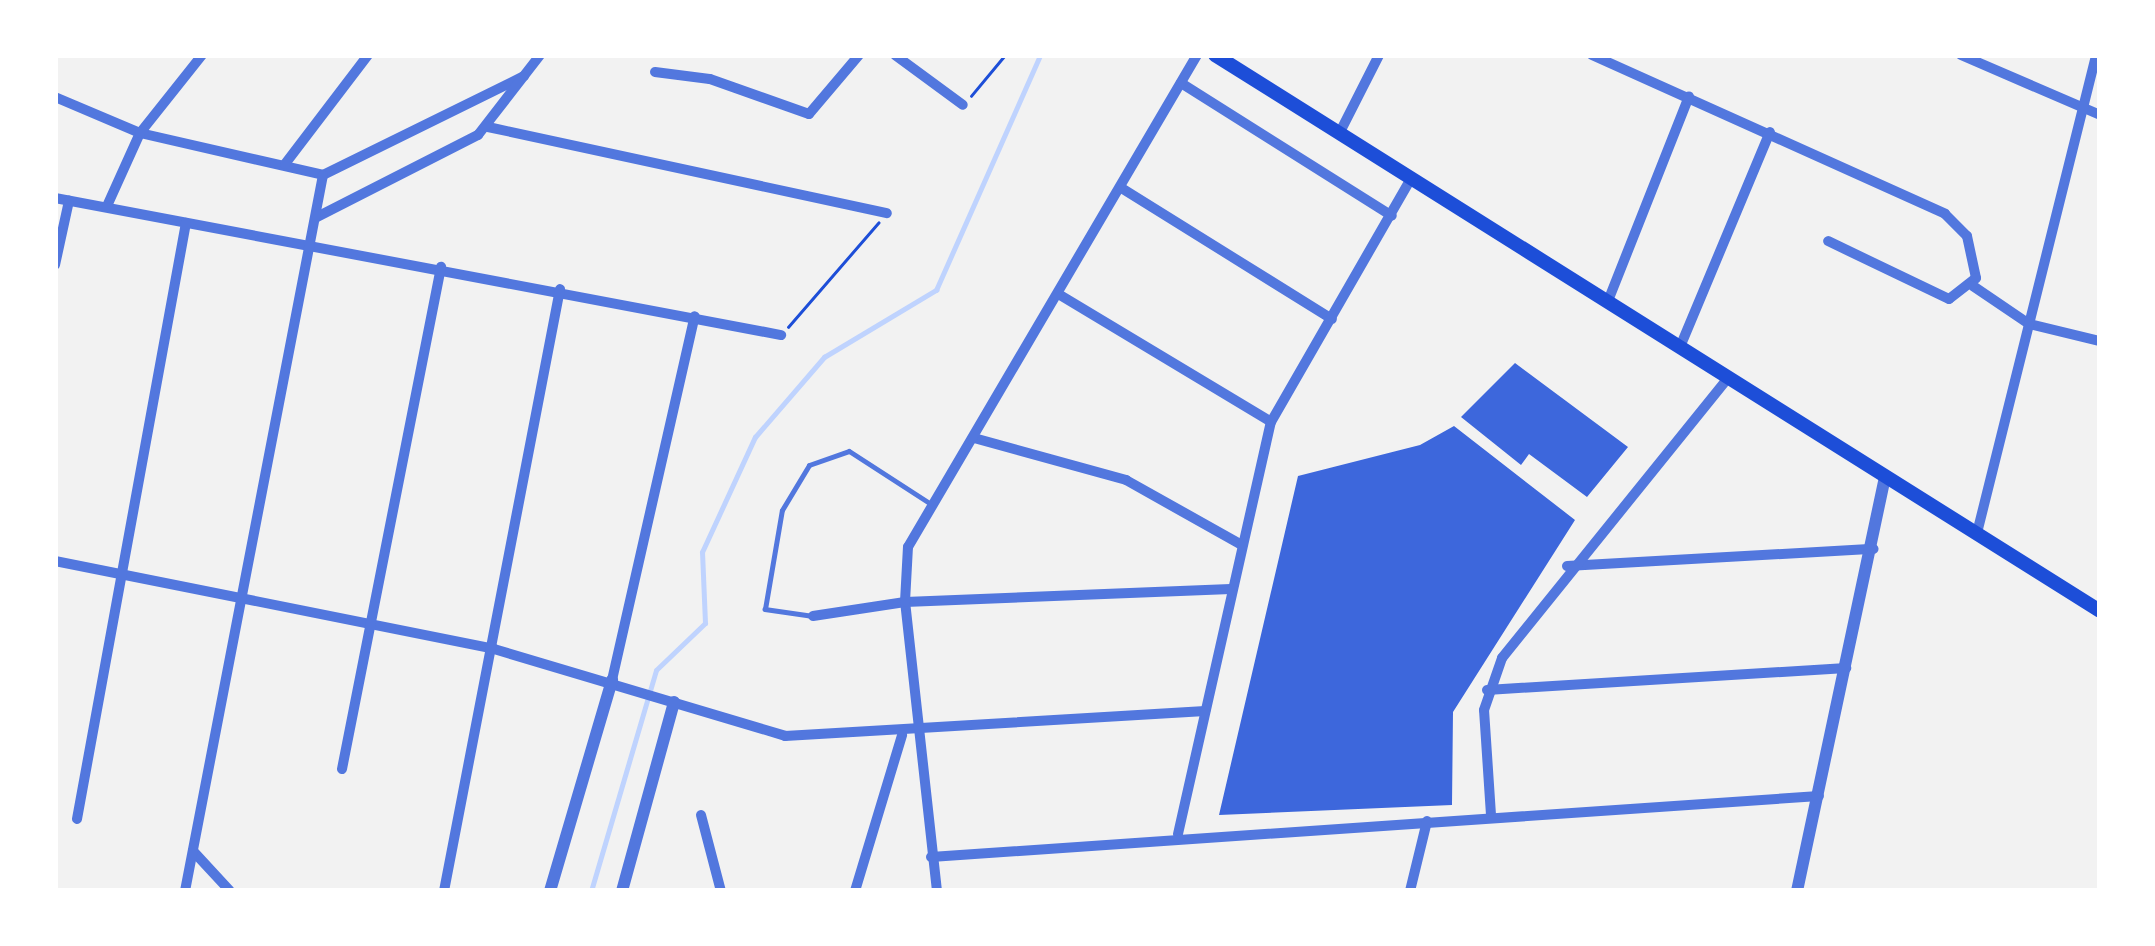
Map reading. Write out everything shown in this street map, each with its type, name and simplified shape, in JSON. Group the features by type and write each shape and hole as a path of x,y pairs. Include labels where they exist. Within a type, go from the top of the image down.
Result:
{"main road":[{"path":"1216,55 2100,611"}],"street":[{"path":"107,206 140,133 202,55"},
{"path":"285,164 368,55"},
{"path":"317,217 488,126 540,55"},
{"path":"655,72 736,86 802,113 823,107 860,55"},
{"path":"894,55 963,105"},
{"path":"937,891 930,857 905,602 908,548 1123,188 1197,55"},
{"path":"1339,134 1378,55"},
{"path":"1592,55 1945,214 1973,251 1973,286"},
{"path":"1961,55 2100,115"},
{"path":"1976,534 2096,55"},
{"path":"55,98 140,133 323,175 526,75"},
{"path":"1181,83 1392,216"},
{"path":"1608,301 1688,96"},
{"path":"488,126 887,214"},
{"path":"1680,346 1770,132"},
{"path":"184,891 246,598 323,175"},
{"path":"1178,834 1240,544 1271,422 1412,179"},
{"path":"1123,188 1332,318"},
{"path":"55,198 186,223 313,241 781,336"},
{"path":"55,265 68,200"},
{"path":"77,818 186,223"},
{"path":"1828,241 1949,299 1973,286"},
{"path":"342,770 441,267"},
{"path":"1973,286 2029,324 2100,341"},
{"path":"444,891 494,648 560,290"},
{"path":"1060,295 1271,422"},
{"path":"550,891 612,680 695,316"},
{"path":"1491,815 1487,690 1567,566 1728,376"},
{"path":"974,438 1126,480 1240,544"},
{"path":"1797,891 1874,550 1884,476"},
{"path":"1567,566 1874,550"},
{"path":"55,561 494,648 612,680 785,736 902,735 918,728 1205,711"},
{"path":"813,616 905,602 1231,589"},
{"path":"1487,690 1846,668"},
{"path":"622,891 670,700"},
{"path":"855,891 902,735"},
{"path":"930,857 1178,834 1819,796"},
{"path":"700,815 722,891"},
{"path":"1410,891 1426,820"},
{"path":"193,850 230,891"}],"lane":[{"path":"813,616 765,609 782,510 809,466 849,451 933,506"}],"path":[{"path":"963,105 1005,55"},
{"path":"781,336 887,214"}],"building":[{"path":"1515,363 1628,447 1587,497 1529,454 1521,465 1461,417"},
{"path":"1454,426 1575,520 1453,712 1452,805 1219,815 1298,476 1420,445"}],"waterway":[{"path":"591,891 656,670 705,623 702,552 755,437 824,357 936,290 1040,55"}]}
